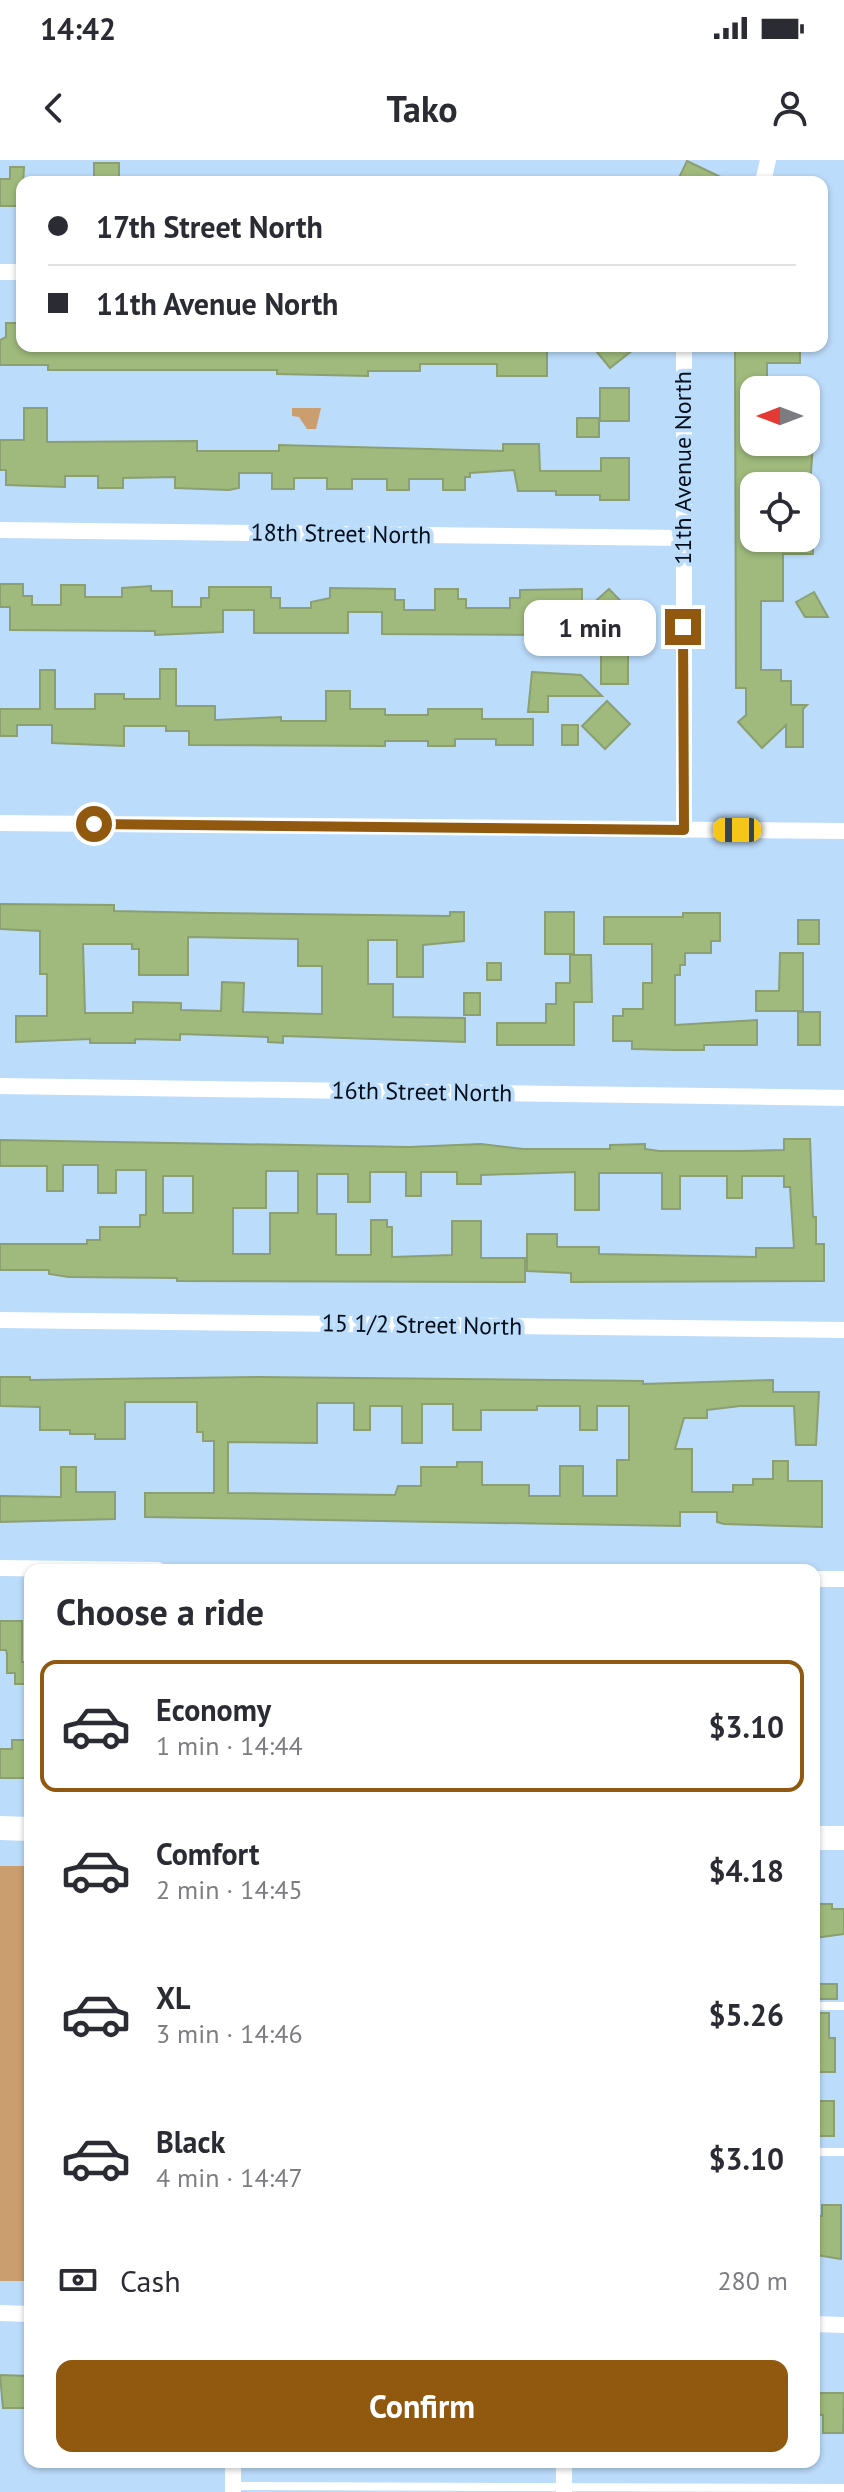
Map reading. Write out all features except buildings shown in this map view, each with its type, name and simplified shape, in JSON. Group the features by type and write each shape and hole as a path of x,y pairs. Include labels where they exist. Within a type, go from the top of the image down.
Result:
{"street":[{"name":"11th Avenue North","path":"684,352 684,830"},
{"name":"18th Street North","path":"0,530 682,538"},
{"path":"0,823 844,831"},
{"name":"16th Street North","path":"0,1086 844,1098"},
{"name":"15 1/2 Street North","path":"0,1320 844,1330"},
{"path":"0,1568 24,1568"},
{"path":"820,1579 844,1579"},
{"path":"0,1828 24,1829"},
{"path":"820,1838 844,1838"},
{"path":"0,2313 24,2314"},
{"path":"820,2324 844,2325"},
{"path":"233,2468 233,2489"},
{"path":"564,2468 564,2490"}],"lane":[{"path":"820,2006 844,2006"},
{"path":"820,2152 844,2152"},
{"path":"233,2489 844,2488"}],"shaded area":[{"path":"292,408 321,408 316,429 307,429 299,417 292,416"},
{"path":"0,1866 24,1866 24,2281 0,2281"}],"route":[{"path":"94,824 684,830 683,627"}]}
